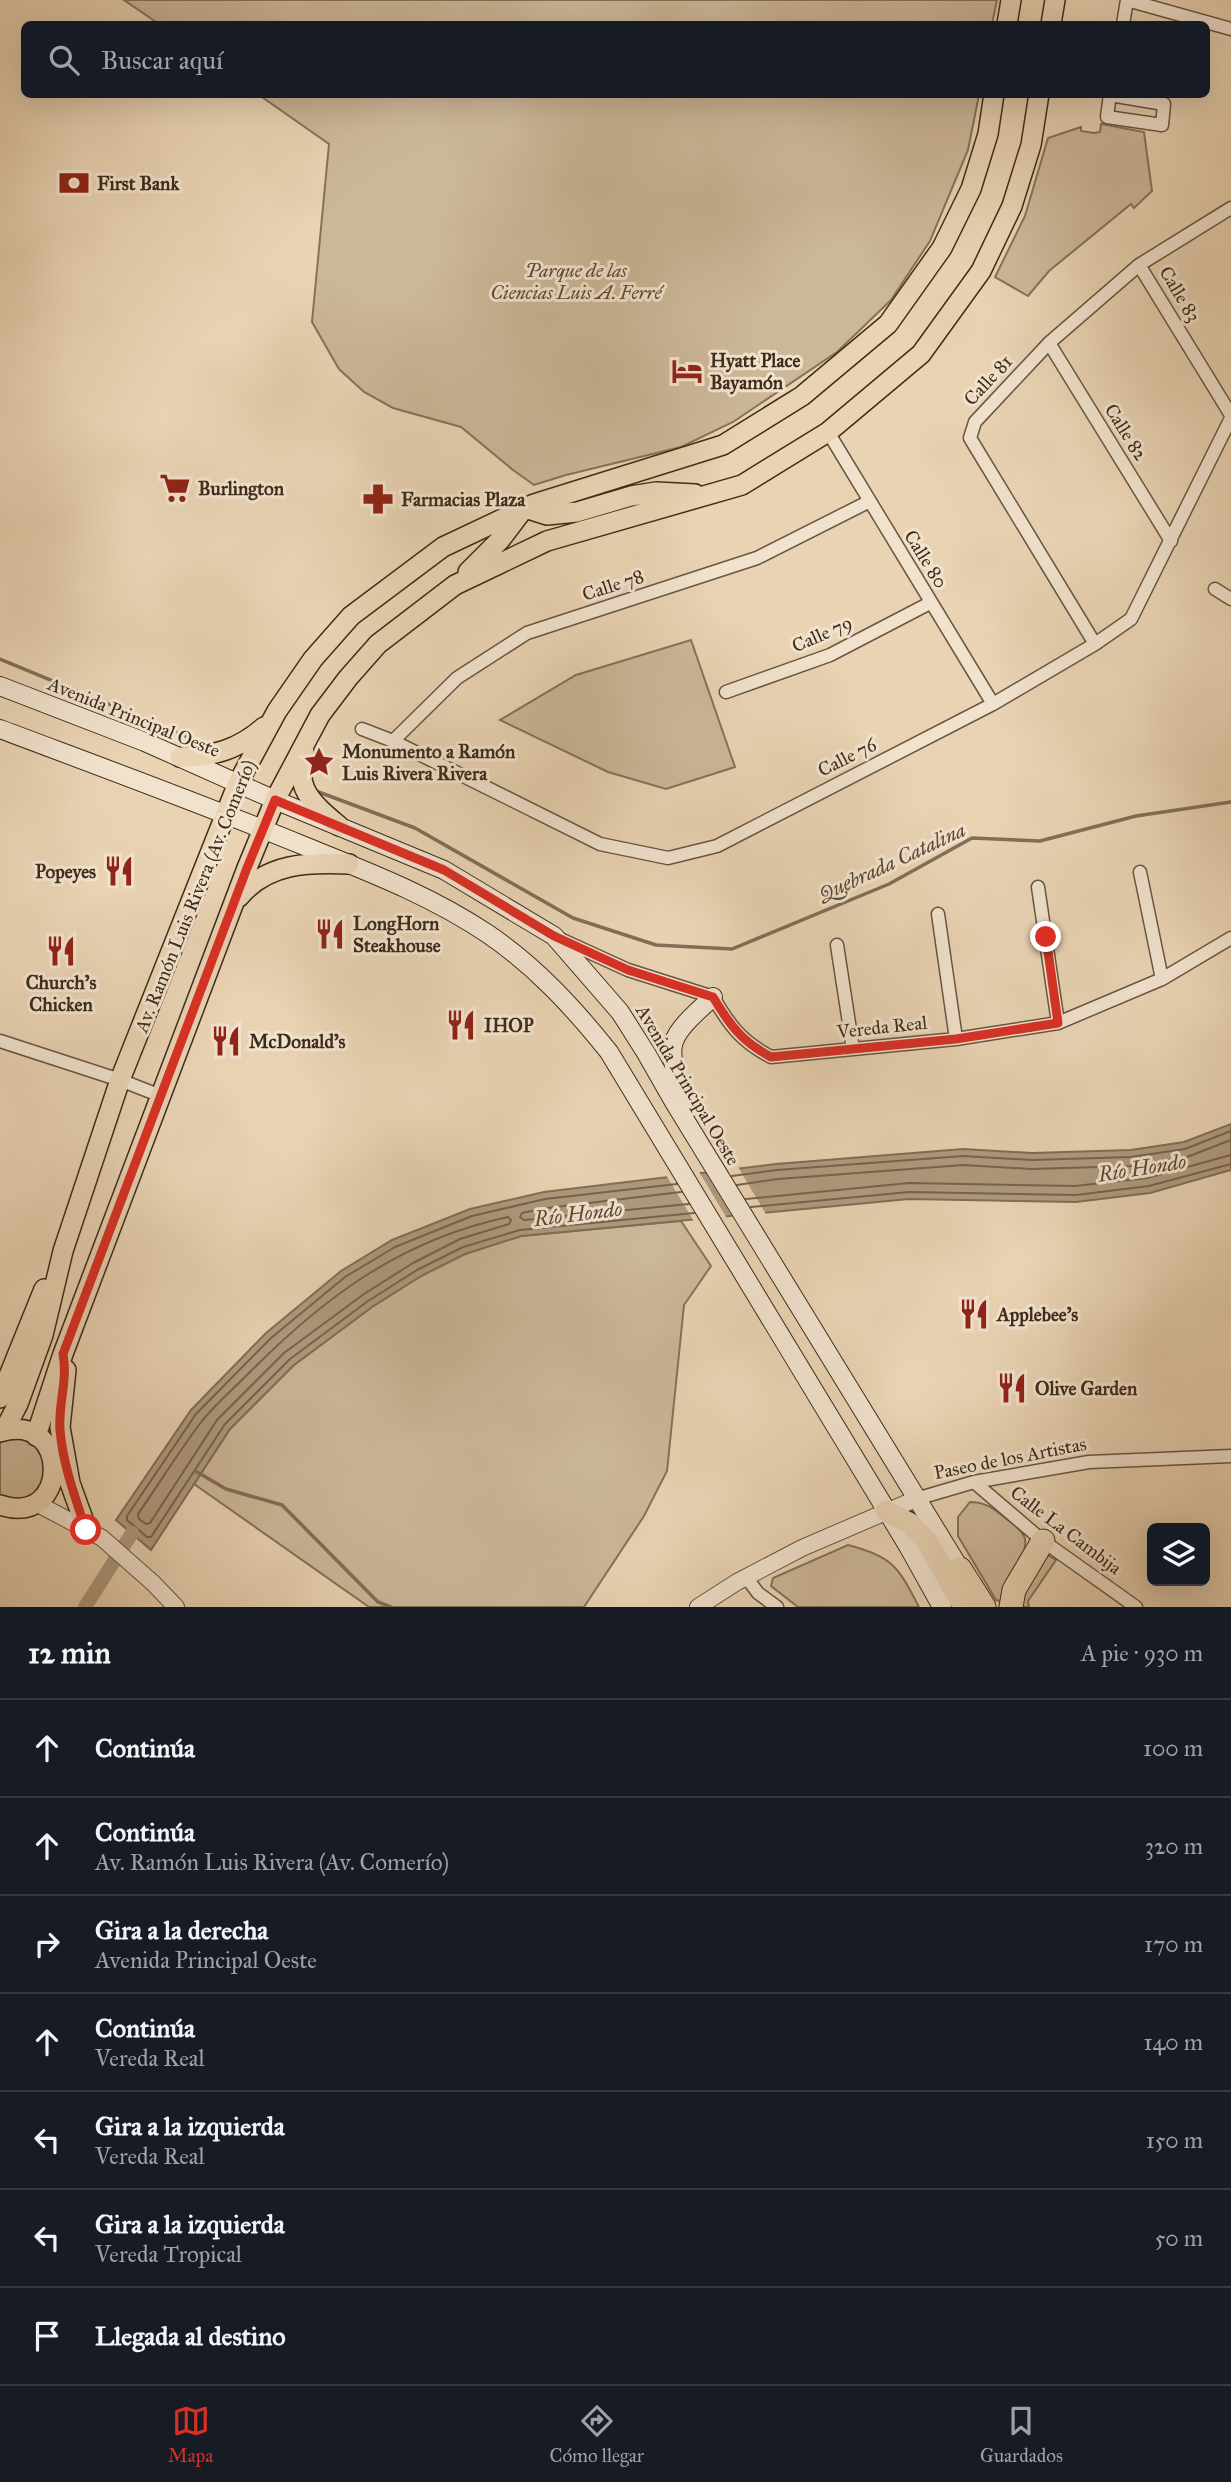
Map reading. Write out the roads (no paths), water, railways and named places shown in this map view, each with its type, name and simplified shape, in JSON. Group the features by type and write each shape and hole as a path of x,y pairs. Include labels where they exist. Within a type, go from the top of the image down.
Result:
{"highway":[{"path":"886,1511 909,1523 927,1541 964,1607"},
{"path":"1011,1607 1014,1590 1043,1541"},
{"path":"960,1569 976,1607"},
{"path":"960,1569 984,1607"}],"main road":[{"path":"1008,21 1012,0"},
{"path":"1052,21 1055,0"},
{"name":"Av. Ramón Luis Rivera (Av. Comerío)","path":"2,1432 18,1404 43,1335 63,1251 120,1080 238,783 273,719 313,659 351,616 443,547 534,504 723,445 802,396 888,324 942,248 971,189 988,134 994,98"},
{"name":"Av. Ramón Luis Rivera (Av. Comerío)","path":"36,1436 63,1354 263,829 309,734 348,678 378,644 455,585 547,541 742,485 828,432 921,354 981,271 1012,205 1031,145 1039,98"},
{"path":"455,585 500,540 525,509 547,515 577,512 631,496 656,492 713,494"},
{"name":"Avenida Principal Oeste","path":"0,686 180,757 275,800 444,870 554,936 620,1012 960,1569"},
{"path":"180,757 201,757 230,750 248,741 273,719"},
{"path":"0,729 399,884 489,935 567,1000 609,1052 942,1607"},
{"path":"309,734 300,773 303,787 320,810 339,826"},
{"path":"232,906 247,887 266,874 301,863 349,864"},
{"path":"693,1132 671,1045 678,1031 713,997"},
{"path":"0,1398 48,1278 63,1251"},
{"path":"63,1354 66,1372 60,1427 69,1483 86,1530"},
{"path":"2,1432 18,1429 36,1436 52,1454 55,1469 51,1485 36,1503 3,1512"}],"street":[{"path":"1123,21 1127,0 1202,21"},
{"path":"1210,23 1231,29"},
{"name":"Calle 81","path":"1095,644 970,438 975,422 1049,343 1139,265 1231,208"},
{"name":"Calle 83","path":"1139,265 1231,417"},
{"name":"Calle 82","path":"1049,343 1171,541"},
{"name":"Calle 76","path":"362,729 393,741 600,844 668,858 717,846 993,704 1095,644 1131,619 1231,417"},
{"name":"Calle 80","path":"828,432 868,502 993,704"},
{"name":"Calle 78","path":"393,741 457,678 527,633 757,558 868,502"},
{"path":"1215,589 1230,597"},
{"name":"Calle 79","path":"726,692 830,655 930,603"},
{"path":"1140,872 1162,979"},
{"path":"1038,887 1058,1023"},
{"path":"938,914 956,1039"},
{"path":"554,936 628,970 713,997"},
{"name":"Vereda Real","path":"713,997 748,1045 771,1057 956,1039 1058,1023 1162,979 1231,938"},
{"path":"837,945 853,1049"},
{"path":"0,1041 161,1096"},
{"name":"Paseo de los Artistas","path":"698,1607 746,1577 802,1548 916,1499 974,1482 1089,1462 1231,1456"},
{"name":"Calle La Cambija","path":"974,1482 1043,1541 1136,1607"},
{"path":"36,1503 121,1553 176,1607"},
{"path":"746,1577 758,1593 777,1607"}],"water":[{"path":"1231,1124 1231,1170 1150,1193 1076,1202 909,1199 521,1236 465,1254 421,1276 372,1307 294,1365 230,1429 151,1550 116,1520 191,1410 266,1333 341,1271 392,1240 470,1209 544,1192 776,1164 963,1149 1032,1153 1131,1150 1184,1142"}],"waterway":[{"path":"0,659 205,744"},
{"name":"Quebrada Catalina","path":"316,791 415,828 573,918 656,945 732,949 889,884 972,838 1040,841 1136,816 1231,802"},
{"path":"197,1472 226,1489 282,1505 378,1602 391,1607"},
{"name":"Río Hondo","path":"85,1607 132,1533"}],"place":[{"name":"First Bank","path":"74,183"},
{"name":"Hyatt Place Bayamón","path":"687,371"},
{"name":"Burlington","path":"175,488"},
{"name":"Farmacias Plaza","path":"378,499"},
{"name":"Monumento a Ramón Luis Rivera Rivera","path":"319,762"},
{"name":"Popeyes","path":"119,871"},
{"name":"LongHorn Steakhouse","path":"330,934"},
{"name":"Church's Chicken","path":"61,951"},
{"name":"IHOP","path":"461,1025"},
{"name":"McDonald's","path":"226,1041"},
{"name":"Applebee's","path":"974,1314"},
{"name":"Olive Garden","path":"1012,1388"}],"park label":[{"name":"Parque de las Ciencias Luis A. Ferré","path":"576,281"}]}
